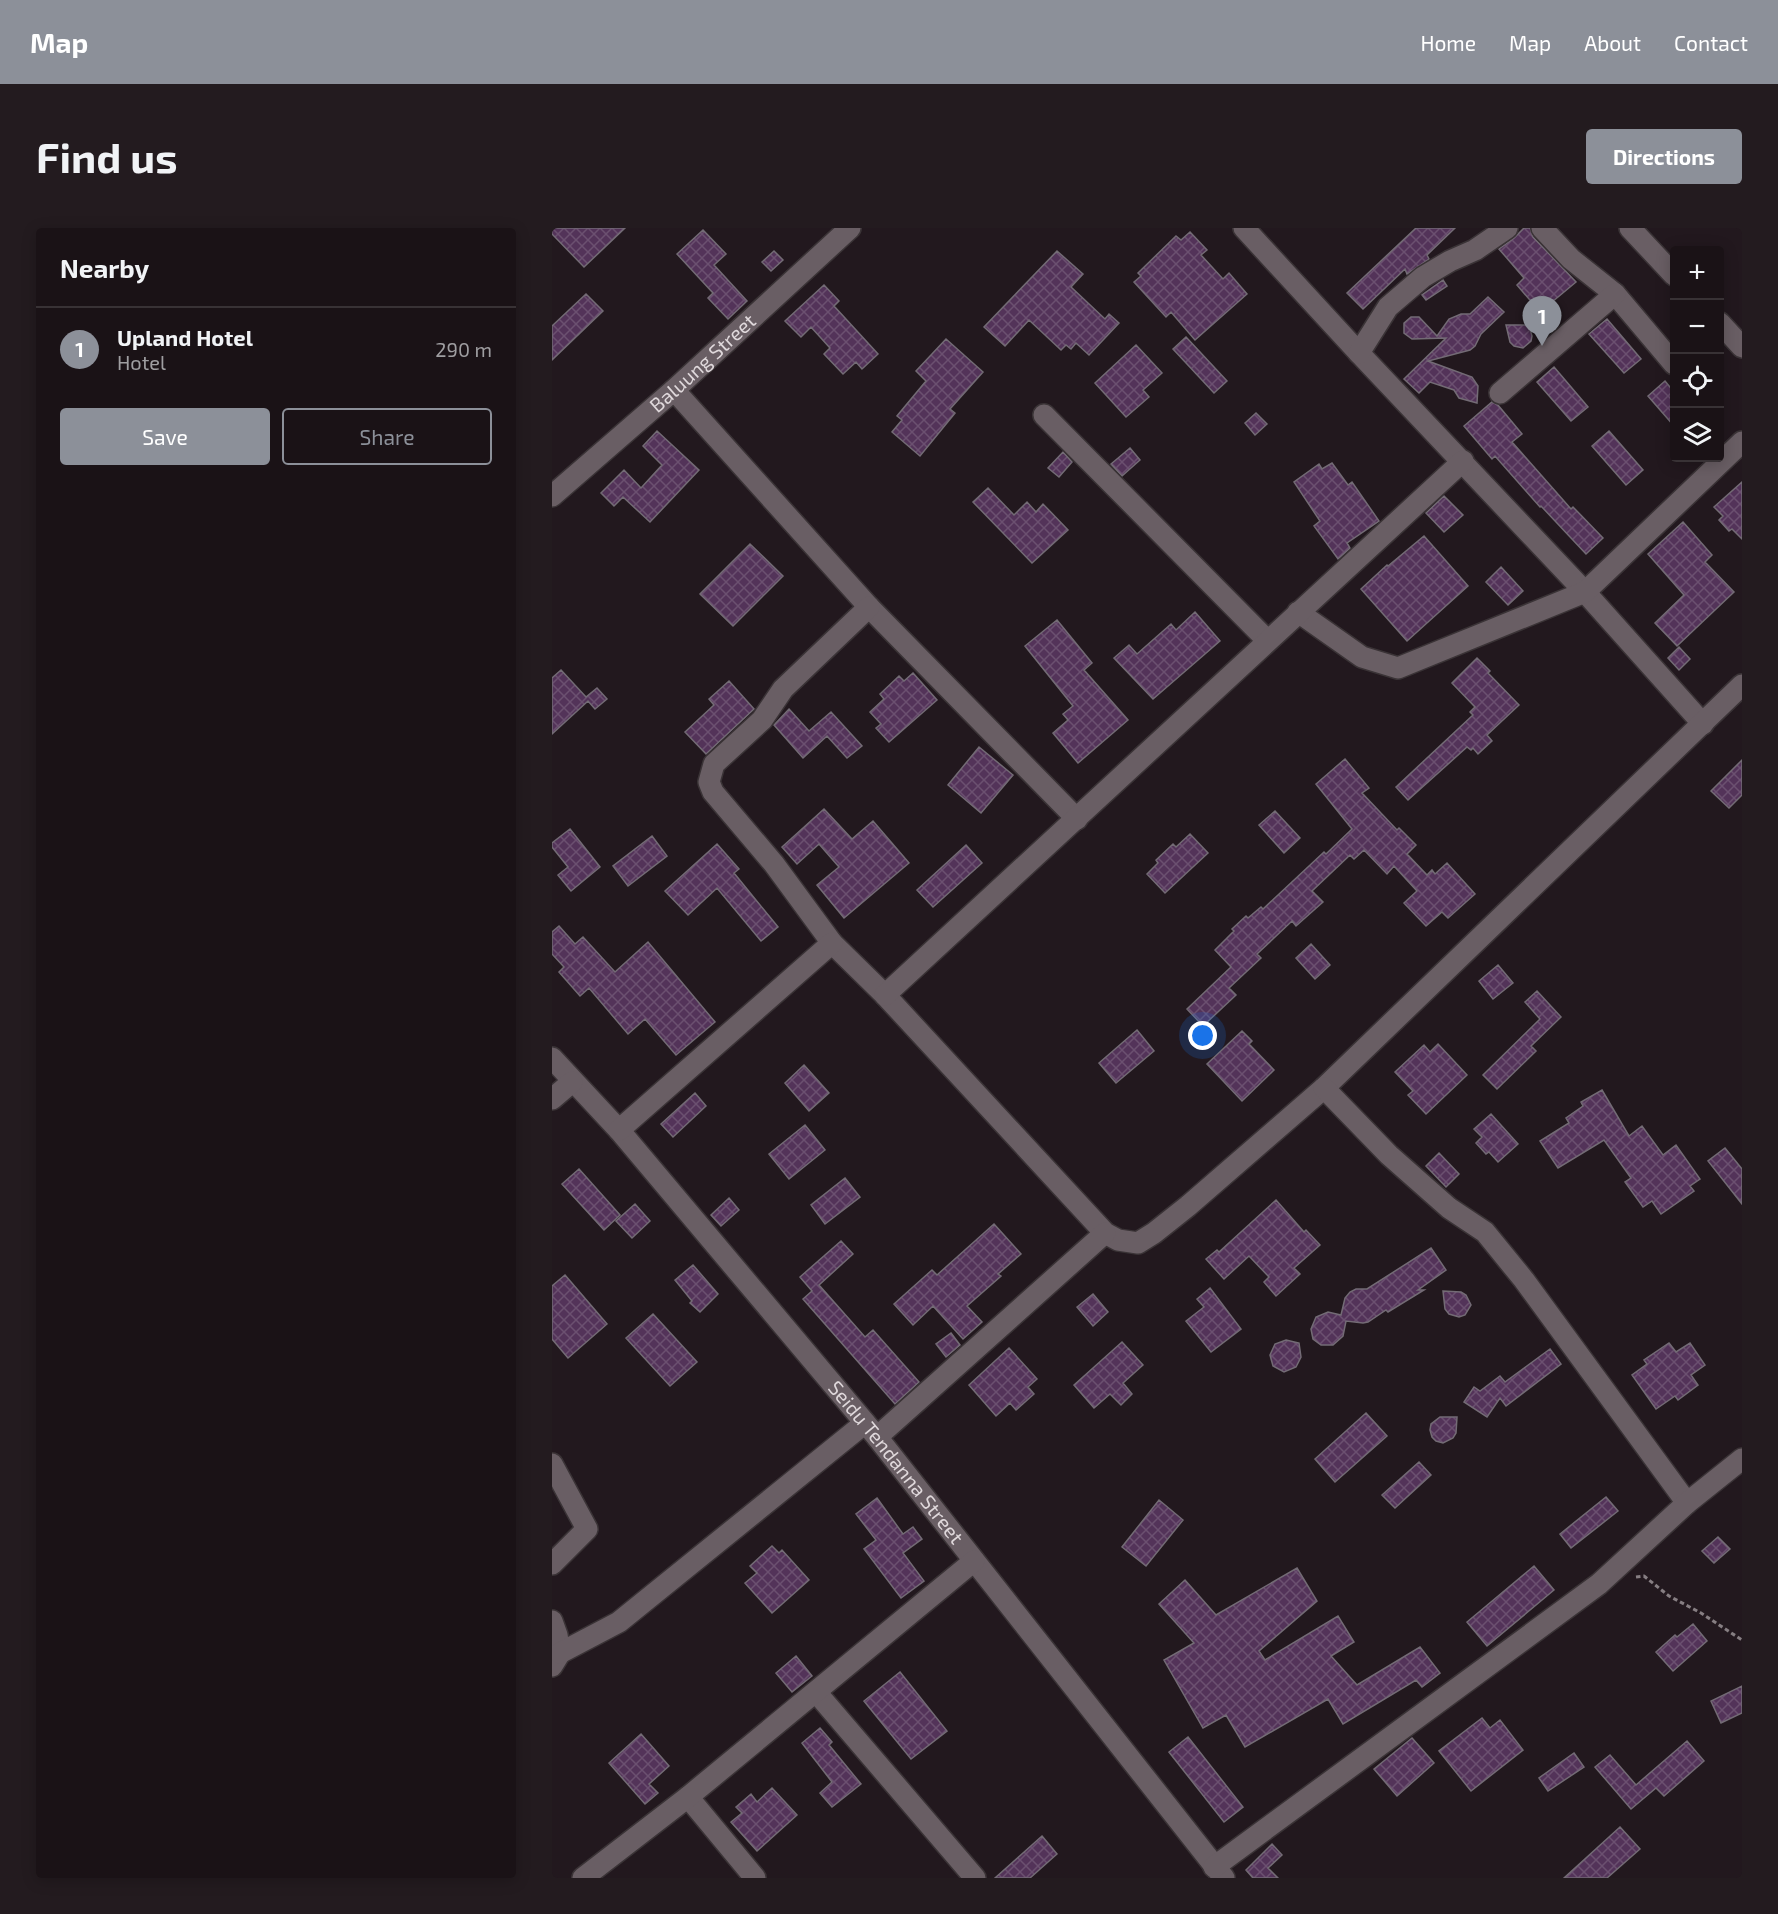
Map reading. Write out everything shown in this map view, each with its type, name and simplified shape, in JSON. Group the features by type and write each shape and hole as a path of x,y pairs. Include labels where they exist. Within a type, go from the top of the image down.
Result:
{"street":[{"name":"Baluung Street","path":"552,496 674,390 850,228"},
{"path":"1244,228 1585,592 1703,724"},
{"path":"1359,353 1388,308 1424,277 1474,250 1507,228"},
{"path":"1542,228 1571,259 1615,294 1670,359"},
{"path":"1630,228 1670,271"},
{"path":"1500,393 1615,294"},
{"path":"1724,328 1742,347"},
{"path":"674,390 869,607 1077,819"},
{"path":"1044,415 1267,640"},
{"path":"1298,612 1362,657 1398,668 1585,592 1742,442"},
{"path":"885,995 1463,461"},
{"path":"869,607 783,689 762,720 714,764 709,782 712,792 774,864 832,943 885,995 1105,1233 1119,1240 1138,1243 1154,1233 1324,1088 1742,685"},
{"path":"619,1130 832,943"},
{"name":"Seidu Tendanna Street","path":"552,1058 619,1130 871,1430 1219,1872"},
{"path":"552,1099 572,1082"},
{"path":"1324,1088 1389,1155 1449,1208 1485,1232 1524,1280 1687,1503"},
{"path":"556,1659 619,1622 871,1430 1105,1233"},
{"path":"1219,1872 1599,1584 1687,1503 1742,1459"},
{"path":"552,1464 587,1529 552,1564"},
{"path":"583,1878 687,1797 974,1562"},
{"path":"552,1622 557,1635 556,1659"},
{"path":"816,1692 975,1878"},
{"path":"687,1797 755,1878"}],"path":[{"path":"1633,1578 1644,1576 1669,1596 1701,1613 1742,1640"}],"building":[{"path":"552,228 625,228 584,267 552,234"},
{"path":"1416,228 1455,228 1427,255 1429,259 1407,274 1405,269 1363,309 1347,293"},
{"path":"1524,228 1530,228 1533,237 1576,282 1540,312 1517,285 1524,278 1499,249"},
{"path":"703,230 726,254 714,265 747,301 728,319 708,298 713,293 677,254"},
{"path":"1190,232 1207,250 1201,255 1223,279 1229,273 1247,294 1195,340 1171,312 1166,317 1134,282 1141,276 1138,273 1176,236 1181,240"},
{"path":"774,251 783,260 771,271 762,262"},
{"path":"1057,251 1083,274 1071,287 1105,319 1109,314 1119,323 1089,355 1076,343 1071,349 1066,345 1061,350 1029,320 1005,346 984,327"},
{"path":"1443,280 1447,286 1426,300 1422,295"},
{"path":"824,285 839,301 834,306 878,354 862,369 856,362 843,374 824,354 830,348 811,327 801,337 785,321"},
{"path":"586,294 603,311 552,360 552,326"},
{"path":"1488,297 1504,312 1481,334 1475,346 1470,350 1428,361 1472,377 1478,386 1477,403 1459,398 1454,390 1430,382 1419,393 1404,379 1446,338 1412,339 1404,333 1404,323 1411,317 1419,317 1437,336 1449,319 1461,314 1470,314"},
{"path":"1607,319 1641,359 1624,373 1589,334"},
{"path":"1506,325 1529,325 1531,341 1523,348 1514,346 1510,342"},
{"path":"1186,337 1227,381 1214,393 1173,349"},
{"path":"946,339 983,372 950,409 955,413 920,456 892,432 902,420 897,416 926,381 916,371"},
{"path":"1136,345 1162,373 1143,390 1149,397 1126,417 1095,383"},
{"path":"1554,367 1588,407 1571,421 1537,382"},
{"path":"1665,381 1670,387 1670,421 1648,396"},
{"path":"1492,402 1498,405 1522,434 1512,442 1571,509 1573,507 1603,538 1586,554 1495,456 1492,459 1464,426"},
{"path":"1256,413 1267,424 1255,435 1245,423"},
{"path":"657,431 699,470 650,522 623,497 614,506 601,493 624,470 641,488 662,465 643,446"},
{"path":"1609,431 1643,470 1626,485 1592,446"},
{"path":"1130,448 1140,460 1122,476 1111,464"},
{"path":"1063,452 1072,462 1059,477 1048,468"},
{"path":"1332,463 1348,485 1352,482 1379,521 1347,543 1350,548 1338,559 1314,526 1320,521 1294,482 1319,464 1322,469"},
{"path":"1742,482 1742,539 1732,529 1729,531 1719,520 1723,516 1714,507"},
{"path":"988,488 1014,515 1027,502 1036,512 1043,504 1068,530 1032,563 973,502"},
{"path":"1444,496 1463,515 1444,532 1426,513"},
{"path":"1683,522 1712,555 1705,562 1734,592 1677,646 1655,623 1684,595 1648,554"},
{"path":"1424,536 1468,586 1407,641 1361,589"},
{"path":"750,544 783,576 733,626 700,594"},
{"path":"1501,567 1523,591 1508,605 1486,582"},
{"path":"1195,612 1220,641 1153,699 1114,658 1129,645 1137,654 1171,624 1176,630"},
{"path":"1057,620 1092,663 1084,670 1128,720 1078,763 1053,733 1068,720 1063,714 1073,706 1025,646"},
{"path":"1679,647 1690,659 1679,670 1668,658"},
{"path":"1477,658 1519,705 1487,735 1492,741 1478,754 1473,748 1471,750 1467,747 1408,800 1396,787 1473,715 1470,712 1475,707 1452,683"},
{"path":"561,670 586,697 597,688 607,699 595,709 588,701 552,734 552,678"},
{"path":"913,673 937,700 889,742 876,728 881,724 870,712 884,699 880,694 899,676 904,681"},
{"path":"729,681 754,709 706,754 685,732 714,705 709,699"},
{"path":"789,709 809,731 831,712 862,746 847,758 827,736 803,758 774,725"},
{"path":"979,747 1013,775 981,813 948,785"},
{"path":"1345,759 1369,788 1362,793 1397,830 1399,828 1416,845 1407,854 1427,875 1432,870 1435,874 1447,863 1475,894 1448,918 1442,912 1426,926 1404,903 1417,891 1394,866 1387,874 1364,850 1354,859 1350,855 1312,891 1323,902 1296,926 1292,921 1257,954 1261,958 1229,988 1236,995 1203,1026 1187,1009 1231,967 1215,950 1246,916 1248,918 1261,907 1263,909 1352,829 1316,784"},
{"path":"1742,760 1742,795 1729,808 1711,791"},
{"path":"824,809 852,839 873,821 909,863 844,918 817,885 839,867 819,844 797,864 782,847"},
{"path":"1275,811 1300,838 1284,853 1259,825"},
{"path":"570,829 600,867 571,891 558,875 568,867 552,847 552,843"},
{"path":"1190,834 1208,853 1165,893 1147,874 1158,863 1156,860 1173,844 1176,847"},
{"path":"652,836 667,856 628,886 613,866"},
{"path":"717,844 739,869 734,873 778,927 761,941 717,888 688,915 665,891"},
{"path":"966,845 982,863 933,907 917,890"},
{"path":"559,926 575,944 583,937 615,972 648,942 715,1022 676,1055 645,1019 628,1034 589,988 580,996 559,972 564,967 552,954 552,932"},
{"path":"1311,944 1330,965 1315,979 1296,958"},
{"path":"1498,965 1513,983 1493,999 1479,981"},
{"path":"1537,991 1561,1017 1531,1046 1536,1051 1497,1089 1483,1075 1540,1019 1525,1002"},
{"path":"1137,1030 1154,1051 1116,1083 1099,1063"},
{"path":"1242,1031 1252,1041 1249,1044 1274,1070 1242,1101 1207,1064"},
{"path":"1438,1044 1467,1075 1426,1114 1408,1095 1413,1091 1395,1072 1424,1045 1430,1052"},
{"path":"804,1065 829,1093 809,1111 785,1083"},
{"path":"1602,1090 1629,1136 1642,1126 1663,1155 1676,1145 1700,1179 1690,1186 1694,1191 1661,1214 1652,1201 1643,1207 1625,1182 1631,1178 1604,1140 1558,1168 1540,1141 1569,1123 1566,1118 1583,1106 1581,1102"},
{"path":"695,1093 706,1106 673,1137 661,1124"},
{"path":"1491,1114 1518,1144 1498,1162 1476,1143 1482,1137 1474,1129"},
{"path":"805,1125 825,1150 789,1179 769,1154"},
{"path":"1725,1148 1742,1169 1742,1204 1708,1161"},
{"path":"1439,1153 1459,1174 1446,1187 1426,1166"},
{"path":"579,1169 620,1215 604,1230 562,1184"},
{"path":"845,1178 860,1197 825,1224 811,1205"},
{"path":"729,1198 739,1210 721,1226 711,1215"},
{"path":"1276,1200 1304,1232 1306,1230 1320,1245 1294,1268 1300,1274 1276,1296 1264,1282 1269,1277 1249,1256 1224,1279 1206,1259 1217,1250 1219,1252"},
{"path":"635,1204 650,1221 632,1238 616,1221"},
{"path":"994,1224 1021,1254 998,1274 1001,1276 967,1306 982,1322 963,1339 933,1306 913,1325 894,1304 932,1270 937,1275"},
{"path":"841,1241 853,1254 819,1285 865,1337 873,1330 919,1382 895,1404 803,1299 812,1291 800,1277"},
{"path":"1431,1248 1446,1270 1418,1290 1424,1290 1368,1322 1346,1321 1343,1336 1333,1345 1321,1345 1313,1339 1311,1329 1316,1317 1328,1312 1341,1315 1345,1298 1350,1292 1356,1289 1367,1289"},
{"path":"693,1265 718,1294 700,1312 690,1303 692,1301 675,1280"},
{"path":"565,1275 607,1324 568,1358 552,1339 552,1286"},
{"path":"1210,1288 1241,1329 1211,1352 1186,1321 1204,1307 1197,1299"},
{"path":"1443,1291 1461,1292 1466,1295 1471,1305 1465,1315 1459,1317 1449,1314 1445,1309"},
{"path":"1093,1294 1108,1312 1093,1326 1077,1307"},
{"path":"653,1314 697,1362 670,1386 626,1338"},
{"path":"951,1333 960,1345 946,1357 936,1344"},
{"path":"1286,1340 1299,1343 1301,1357 1296,1367 1284,1372 1273,1366 1270,1355 1275,1344"},
{"path":"1122,1342 1143,1365 1123,1383 1132,1394 1121,1405 1110,1394 1094,1408 1074,1385"},
{"path":"1669,1343 1676,1352 1690,1343 1705,1365 1691,1375 1698,1385 1678,1400 1675,1396 1656,1409 1632,1375 1647,1364 1644,1360"},
{"path":"1009,1348 1037,1379 1028,1387 1034,1394 1016,1410 1010,1403 996,1416 969,1385"},
{"path":"1550,1349 1561,1364 1506,1406 1500,1398 1487,1417 1464,1402 1474,1387 1480,1391 1500,1376 1505,1382"},
{"path":"1366,1413 1387,1436 1335,1482 1315,1459"},
{"path":"1440,1417 1457,1417 1456,1433 1453,1438 1443,1443 1432,1437 1430,1430 1431,1424"},
{"path":"1419,1462 1431,1475 1395,1508 1382,1495"},
{"path":"1606,1497 1618,1511 1571,1548 1560,1534"},
{"path":"877,1498 903,1534 913,1527 922,1539 903,1553 924,1581 901,1598 864,1549 876,1540 856,1514"},
{"path":"1159,1500 1183,1520 1146,1566 1122,1547"},
{"path":"1718,1537 1730,1549 1714,1563 1702,1551"},
{"path":"772,1546 779,1553 782,1550 809,1580 772,1613 745,1583 757,1573 750,1566"},
{"path":"1534,1566 1554,1590 1487,1646 1467,1622"},
{"path":"1297,1568 1317,1601 1259,1651 1265,1660 1338,1616 1354,1642 1331,1656 1357,1685 1420,1647 1440,1673 1422,1687 1416,1680 1343,1724 1328,1699 1245,1747 1226,1715 1203,1728 1164,1660 1194,1643 1159,1604 1185,1580 1216,1615"},
{"path":"1693,1624 1707,1641 1673,1671 1656,1652 1675,1635 1677,1637"},
{"path":"796,1656 812,1676 792,1692 776,1673"},
{"path":"900,1672 947,1731 911,1759 864,1701"},
{"path":"1742,1686 1742,1713 1721,1723 1711,1701"},
{"path":"1482,1718 1490,1728 1500,1720 1523,1750 1471,1791 1439,1751"},
{"path":"820,1728 832,1742 829,1745 861,1784 832,1807 820,1793 832,1782 802,1743"},
{"path":"641,1734 669,1766 649,1784 658,1793 645,1804 609,1763"},
{"path":"1188,1737 1243,1807 1224,1822 1169,1752"},
{"path":"1412,1738 1434,1763 1397,1796 1374,1769"},
{"path":"1687,1741 1704,1761 1664,1796 1656,1788 1631,1809 1595,1767 1610,1755 1636,1785"},
{"path":"1574,1753 1584,1767 1548,1791 1539,1778"},
{"path":"772,1788 797,1815 757,1851 731,1822 742,1813 736,1807 751,1794 757,1802"},
{"path":"1620,1827 1640,1849 1607,1878 1564,1878"},
{"path":"1042,1836 1057,1854 1030,1878 995,1878"},
{"path":"1272,1844 1282,1855 1268,1868 1278,1878 1253,1878 1246,1870"}],"place":[{"name":"Upland Hotel","path":"1542,346"}]}
